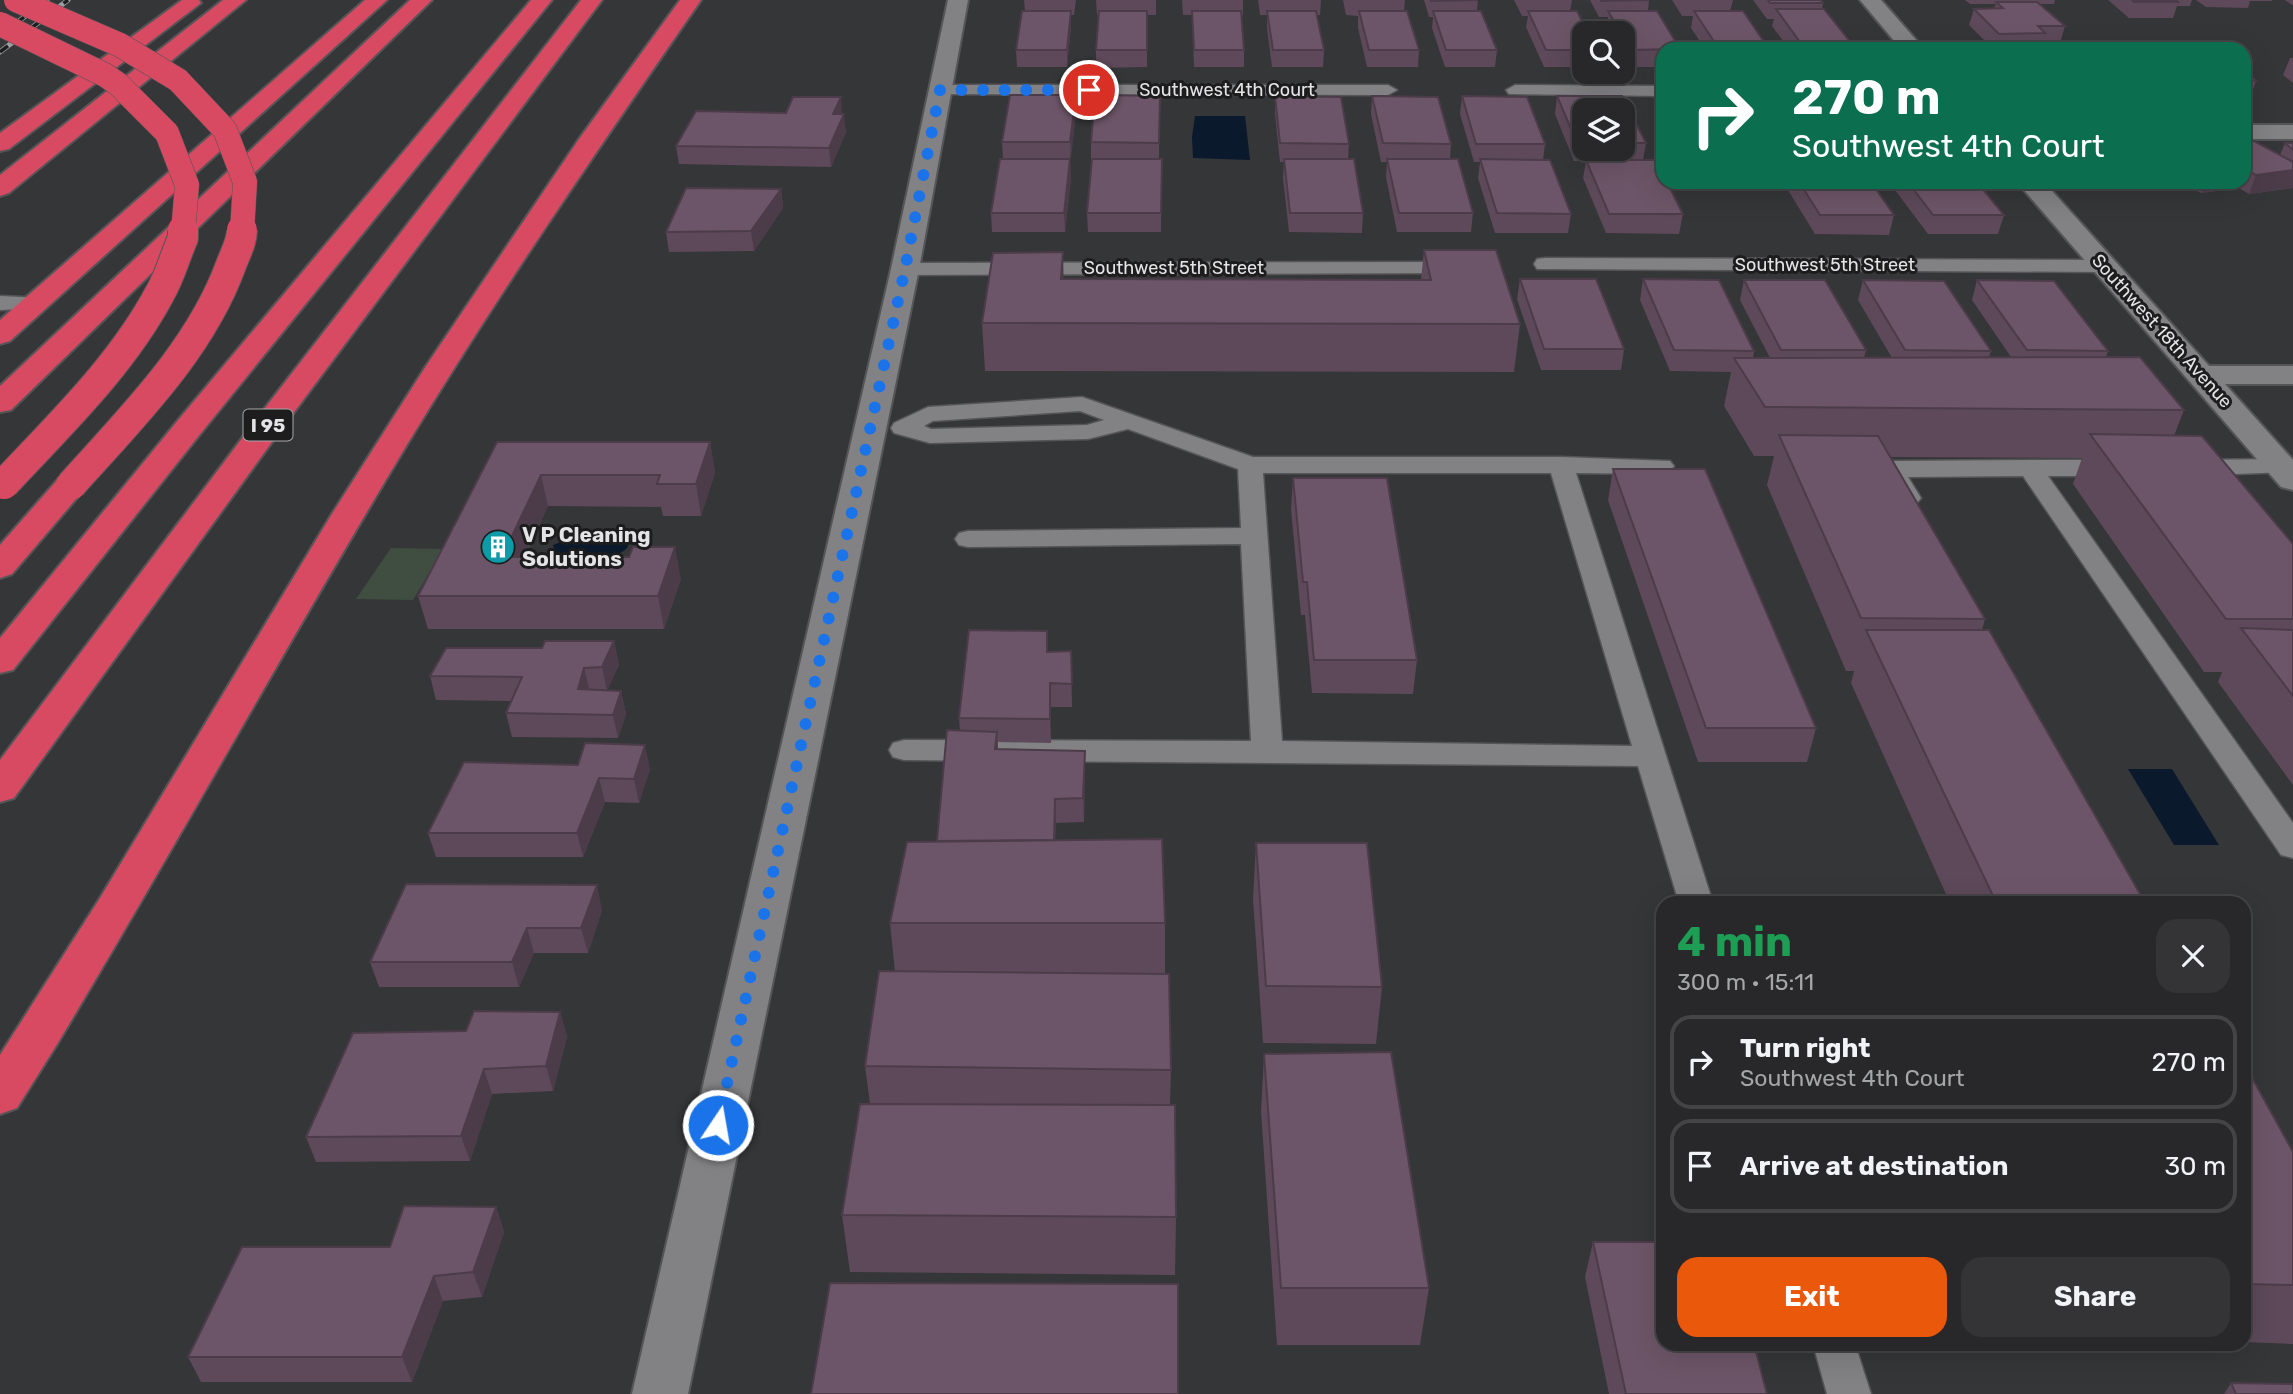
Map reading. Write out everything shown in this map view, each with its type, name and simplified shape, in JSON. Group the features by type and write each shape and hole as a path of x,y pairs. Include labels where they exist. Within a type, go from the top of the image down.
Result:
{"highway":[{"path":"0,567 180,359 213,309 242,240 245,216 244,177 238,155 218,119 177,79 100,37 16,0"},
{"path":"0,144 196,0"},
{"path":"0,188 236,0"},
{"path":"0,335 377,0"},
{"path":"0,403 422,0"},
{"path":"0,662 206,406 542,0"},
{"name":"I 95","path":"0,789 277,413 592,0"},
{"path":"0,1095 61,1001 411,412 544,206 624,89 691,0"},
{"path":"0,24 87,65 136,98 165,128 174,143 181,159 188,194 184,236 176,261 152,310 111,366 2,486"},
{"path":"0,1126 61,1001"}],"street":[{"path":"660,1394 886,426 905,269 958,0"},
{"path":"1870,0 1907,42"},
{"path":"2251,132 2293,132"},
{"name":"Southwest 18th Avenue","path":"2036,189 2287,473"},
{"path":"2201,375 2293,375"}],"lane":[{"name":"Southwest 4th Court","path":"940,90 1388,90"},
{"path":"1515,90 1656,91"},
{"name":"Southwest 5th Street","path":"1545,264 2104,266"},
{"name":"Southwest 5th Street","path":"905,269 1442,268"},
{"path":"0,303 36,303"},
{"path":"886,426 928,414 1082,404 1250,466 1661,466"},
{"path":"1250,466 1267,751"},
{"path":"1560,466 1694,896"},
{"path":"2030,468 2293,847"},
{"path":"1919,517 1891,469 2148,468 2287,473"},
{"path":"968,538 1254,536"},
{"path":"904,750 1651,756"},
{"path":"1836,1351 1849,1394"}],"green space":[{"path":"391,548 443,549 413,600 356,599"}],"water":[{"path":"1195,116 1245,116 1250,160 1193,158"},
{"path":"578,535 618,538 627,542 628,547 604,558 556,556 553,545"},
{"path":"2128,769 2172,769 2219,845 2174,845"}],"building":[{"path":"1768,0 1821,0 1823,3 1770,3"},
{"path":"2132,0 2176,0 2178,2 2134,2"},
{"path":"1996,2 2037,2 2065,26 2038,26 2045,33 1999,34 1974,9 2003,8"},
{"path":"1776,9 1824,9 1850,42 1800,42"},
{"path":"1022,11 1071,11 1067,50 1016,50"},
{"path":"1099,11 1147,11 1147,50 1096,50"},
{"path":"1192,11 1241,11 1244,50 1194,50"},
{"path":"1267,11 1316,11 1324,50 1273,50"},
{"path":"1359,11 1407,11 1419,50 1369,50"},
{"path":"1433,11 1481,11 1497,50 1446,50"},
{"path":"1528,11 1577,11 1582,21 1572,21 1572,50 1546,50"},
{"path":"1608,11 1657,11 1676,42 1656,42 1656,49 1635,50 1635,21 1614,21"},
{"path":"1694,11 1743,11 1764,42 1714,42"},
{"path":"1010,95 1076,95 1070,142 1002,142"},
{"path":"1095,95 1160,96 1159,143 1091,142"},
{"path":"1275,96 1341,97 1349,144 1280,143"},
{"path":"1372,96 1438,97 1451,144 1383,143"},
{"path":"1462,96 1527,97 1545,144 1476,144"},
{"path":"1557,96 1622,96 1623,98 1572,98 1572,131"},
{"path":"793,97 841,97 833,114 844,114 829,148 676,146 696,111 786,113"},
{"path":"1635,121 1646,143 1635,143"},
{"path":"2251,142 2293,162 2293,170 2256,175 2251,172"},
{"path":"1000,159 1070,159 1064,213 991,213"},
{"path":"1092,159 1162,159 1161,213 1087,213"},
{"path":"1284,159 1354,159 1363,213 1290,213"},
{"path":"1387,159 1458,159 1473,213 1399,213"},
{"path":"1480,159 1550,160 1571,214 1497,213"},
{"path":"1656,160 1656,189 1670,189 1683,214 1609,214 1586,161"},
{"path":"686,188 781,189 751,231 666,232"},
{"path":"1803,189 1876,189 1894,215 1820,215"},
{"path":"1913,189 1983,189 2004,215 1933,215"},
{"path":"1424,250 1496,250 1520,324 982,323 993,253 1063,252 1061,279 1431,280"},
{"path":"1520,279 1596,279 1624,349 1544,349"},
{"path":"1643,279 1719,280 1754,351 1674,350"},
{"path":"1744,280 1825,280 1866,350 1781,350"},
{"path":"1863,280 1944,281 1991,351 1905,350"},
{"path":"1977,280 2054,281 2108,351 2027,350"},
{"path":"2140,357 2184,410 1765,407 1734,358"},
{"path":"2090,434 2202,436 2293,544 2293,619 2226,619"},
{"path":"1779,435 1878,436 1985,619 1861,618"},
{"path":"497,442 710,442 696,484 657,484 660,475 541,475 502,557 629,557 633,547 675,547 658,596 418,596"},
{"path":"1613,469 1705,469 1816,728 1706,728"},
{"path":"1293,478 1387,478 1417,660 1314,660"},
{"path":"2241,628 2293,630 2293,696"},
{"path":"969,630 1047,631 1047,652 1071,651 1072,684 1050,683 1050,719 959,718"},
{"path":"1866,630 1989,630 2141,896 1993,896"},
{"path":"545,641 614,641 602,667 584,668 578,689 621,691 613,715 506,713 522,677 430,676 446,648 542,648"},
{"path":"947,730 997,732 995,749 1085,751 1083,798 1055,799 1054,840 937,841"},
{"path":"585,743 645,745 634,779 599,778 577,833 428,833 464,762 578,765"},
{"path":"1162,839 1165,923 890,923 907,842"},
{"path":"1256,843 1367,843 1382,987 1266,986"},
{"path":"406,884 597,885 581,928 527,928 512,962 370,962"},
{"path":"879,971 1169,974 1171,1070 865,1066"},
{"path":"474,1011 560,1012 546,1066 484,1069 461,1136 306,1137 353,1033 466,1031"},
{"path":"1391,1052 1429,1288 1281,1288 1264,1054"},
{"path":"2251,1076 2293,1152 2293,1285 2251,1284"},
{"path":"860,1104 1175,1105 1176,1217 842,1215"},
{"path":"404,1206 496,1207 473,1272 434,1276 402,1357 188,1357 242,1247 390,1247"},
{"path":"1593,1242 1656,1242 1656,1351 1756,1351 1767,1394 1626,1394"},
{"path":"830,1283 1178,1284 1178,1394 811,1394"},
{"path":"2231,1383 2293,1384 2293,1394 2236,1394"}],"railway":[{"path":"0,35 47,0"},
{"path":"0,52 68,0"}],"place":[{"name":"V P Cleaning Solutions","path":"498,547"}],"route":[{"path":"718,1125 905,269 940,90 1089,90"}]}
